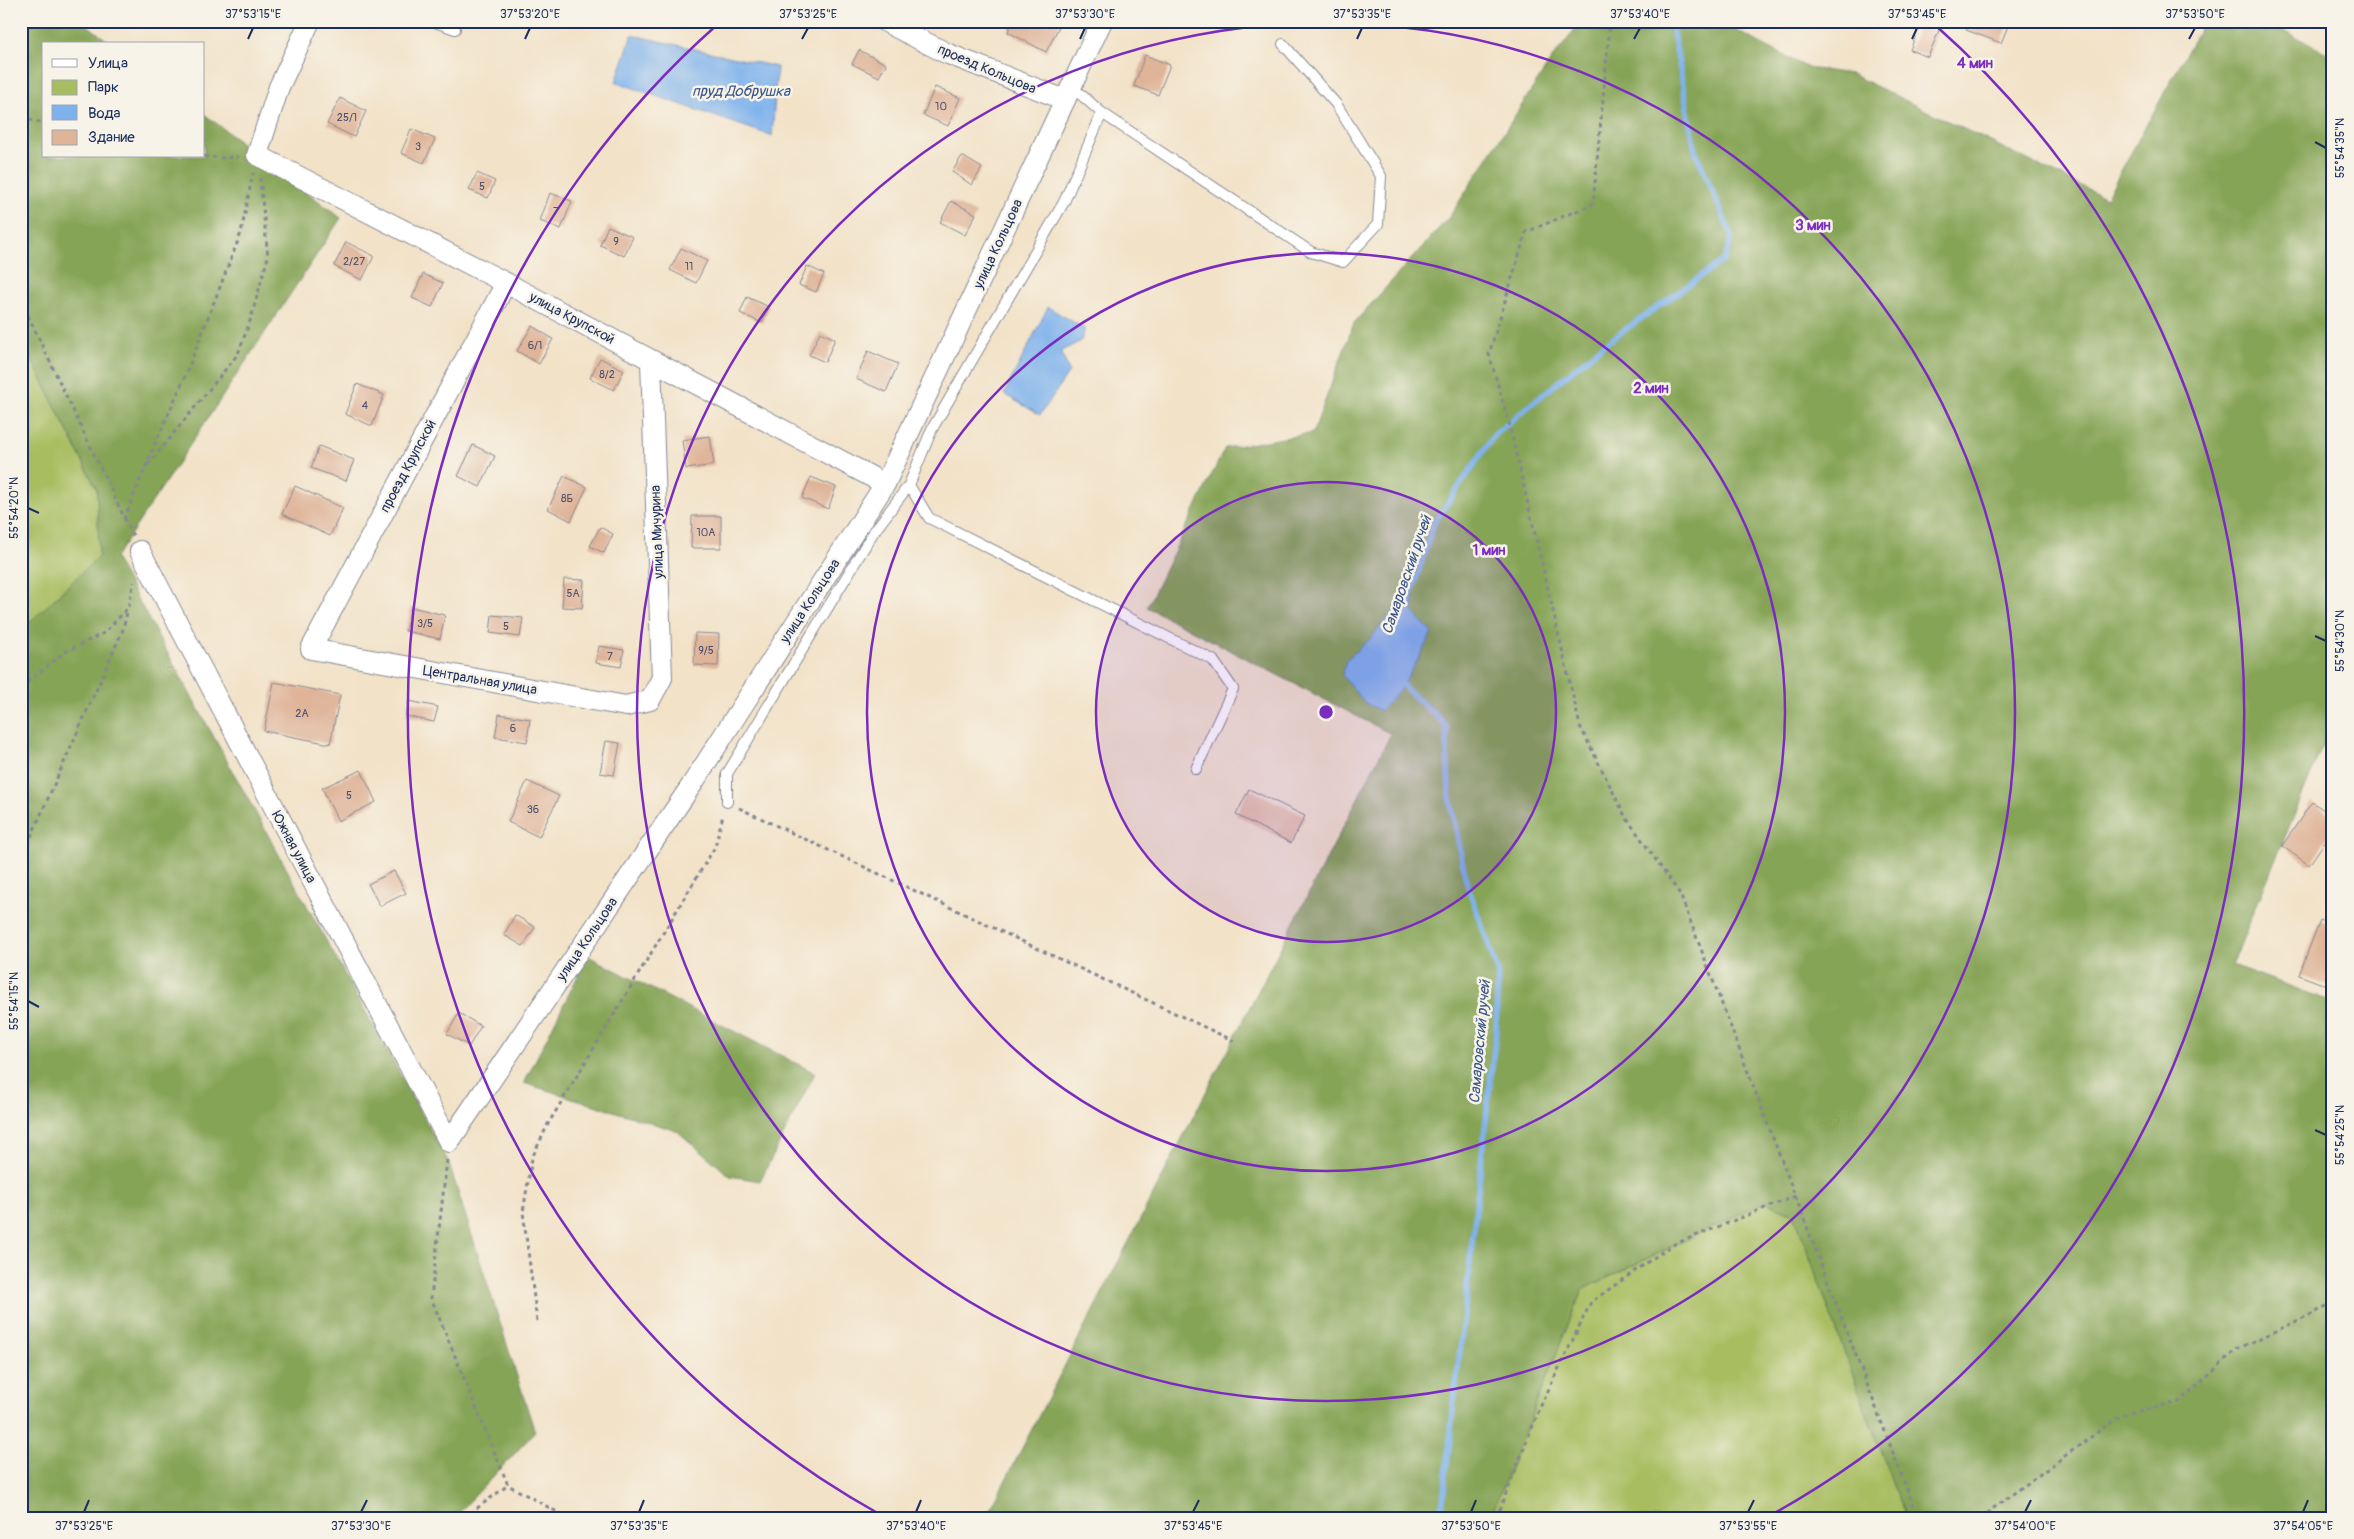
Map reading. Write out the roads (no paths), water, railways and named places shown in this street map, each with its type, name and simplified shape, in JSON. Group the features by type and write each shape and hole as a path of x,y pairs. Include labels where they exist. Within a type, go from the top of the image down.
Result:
{"street":[{"name":"улица Крупской","path":"310,21 279,87 257,155 506,283 886,484"},
{"name":"проезд Кольцова","path":"884,21 946,53 1068,93"},
{"name":"улица Кольцова","path":"449,1142 691,786 886,484 1102,21"},
{"name":"проезд Крупской","path":"311,649 506,283"},
{"name":"улица Мичурина","path":"650,700 662,678 651,361"},
{"name":"Южная улица","path":"140,551 449,1142"},
{"name":"Центральная улица","path":"311,649 626,706 650,700"}],"lane":[{"path":"432,21 455,29"},
{"path":"1068,93 1102,113 1311,252 1342,262 1378,224 1381,176 1336,104 1284,44"},
{"path":"727,802 726,774 873,533 909,485 932,429 1064,202 1102,113"},
{"path":"909,485 929,518 1213,660 1233,689 1196,769"}],"water":[{"name":"пруд Добрушка","path":"632,35 777,67 772,136 616,82"},
{"path":"1048,307 1085,329 1081,341 1061,351 1069,372 1040,415 1004,394"},
{"path":"1414,587 1413,612 1432,633 1403,686 1381,711 1365,703 1342,675 1346,660 1369,640"}],"waterway":[{"name":"Самаровский ручей","path":"1412,592 1434,523 1495,434 1602,346 1724,260 1732,237 1695,150 1671,21"},
{"name":"Самаровский ручей","path":"1402,679 1403,686 1446,725 1449,793 1466,881 1498,971 1496,1031 1441,1518"}]}
